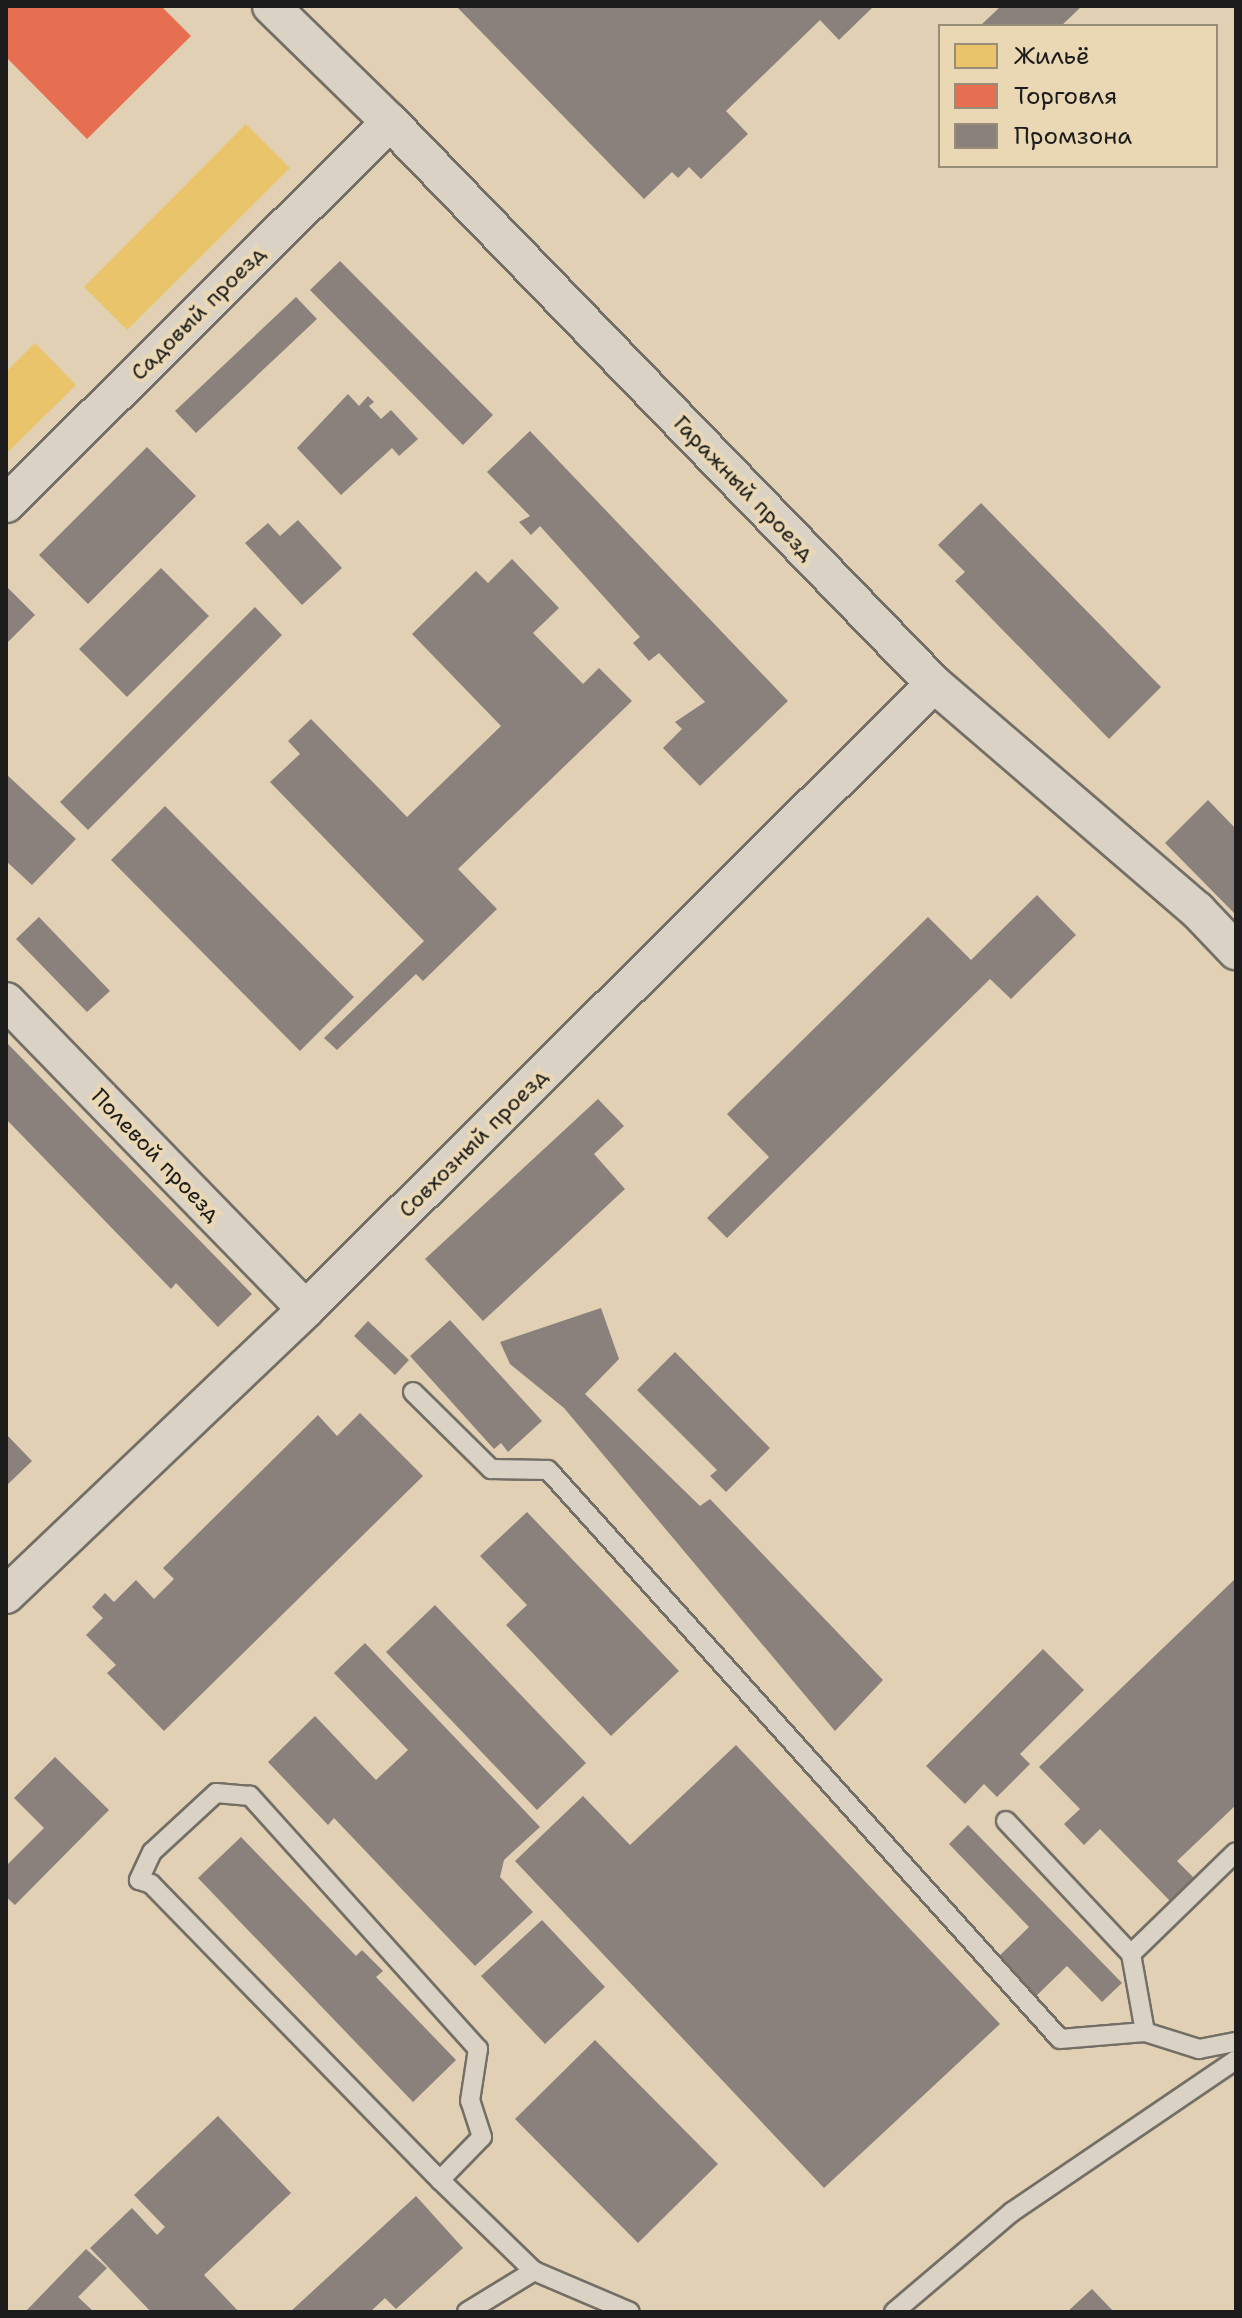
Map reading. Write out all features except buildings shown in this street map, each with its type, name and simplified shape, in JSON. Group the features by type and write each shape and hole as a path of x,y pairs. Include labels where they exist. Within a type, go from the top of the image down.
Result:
{"street":[{"name":"Гаражный проезд","path":"271,6 390,122 934,684 1197,910 1236,951"},
{"name":"Садовый проезд","path":"6,504 390,122"},
{"name":"Совхозный проезд","path":"6,1595 306,1309 934,684"},
{"name":"Полевой проезд","path":"6,1001 306,1309"}],"lane":[{"path":"413,1392 491,1469 548,1470 1060,2039 1145,2032 1199,2049 1236,2042"},
{"path":"440,2180 482,2137 470,2101 478,2049 250,1796 216,1793 152,1852 139,1880 151,1884 440,2180 534,2271 630,2312"},
{"path":"1006,1821 1131,1954 1145,2032"},
{"path":"1131,1954 1236,1852"},
{"path":"894,2312 1012,2212 1236,2060"},
{"path":"467,2312 534,2271"}],"shaded area":[{"path":"6,6 1236,6 1236,2312 6,2312"}]}
